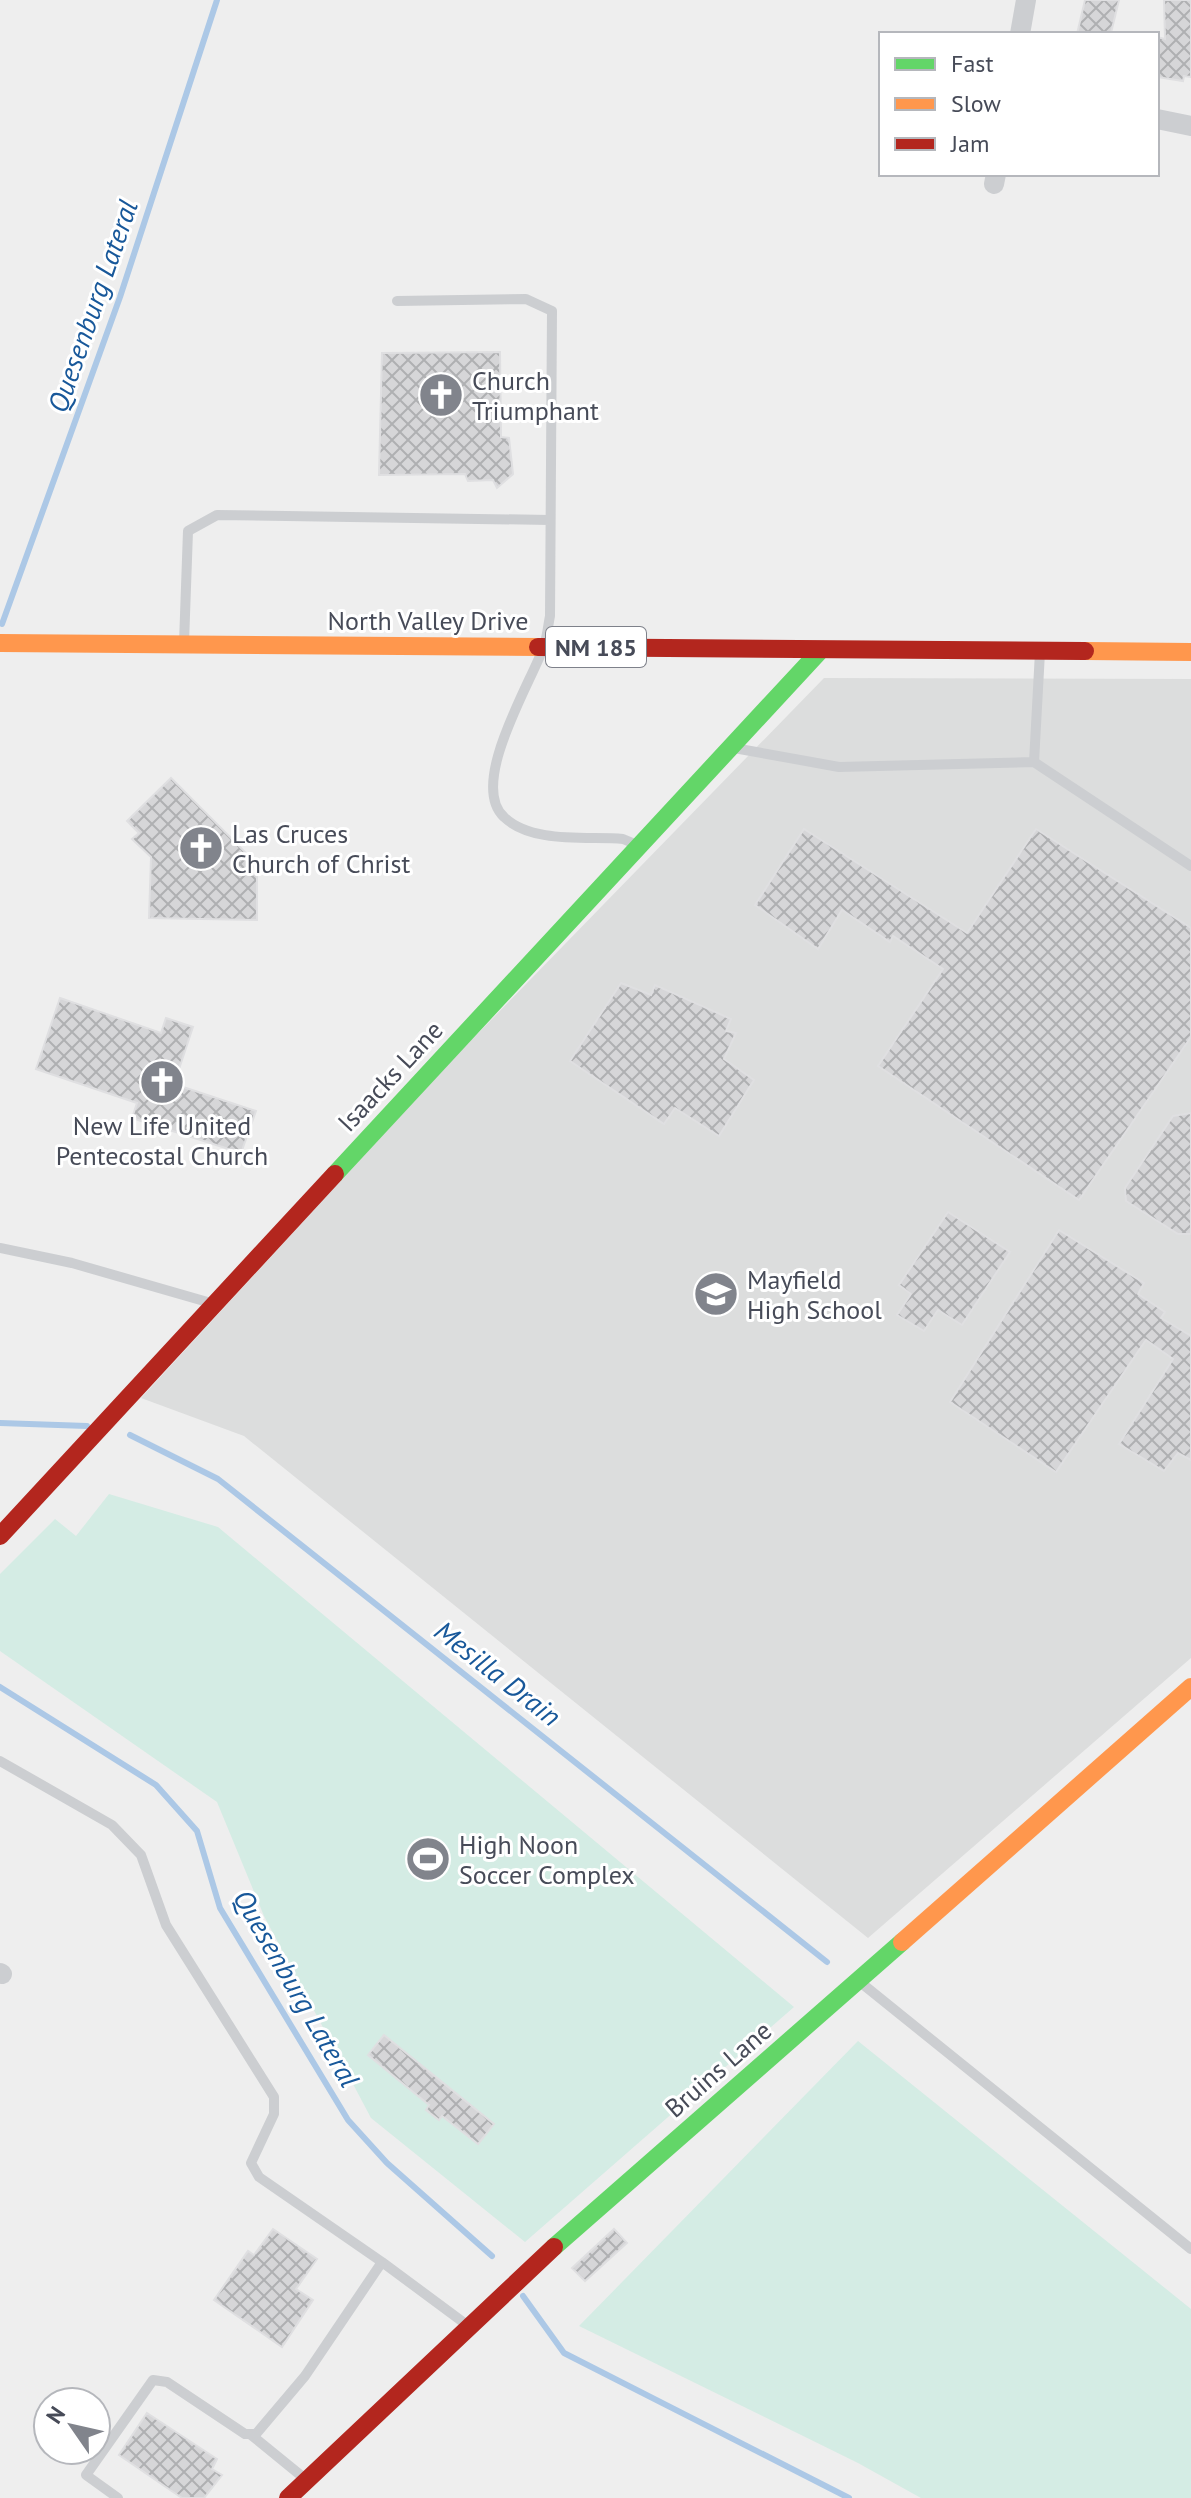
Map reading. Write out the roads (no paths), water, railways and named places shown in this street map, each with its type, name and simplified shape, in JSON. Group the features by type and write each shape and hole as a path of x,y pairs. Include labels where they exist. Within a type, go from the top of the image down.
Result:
{"street":[{"path":"1020,32 1026,0"},
{"path":"1159,119 1191,126"},
{"name":"North Valley Drive","path":"0,643 544,646 819,652 1191,652"},
{"name":"Isaacks Lane","path":"0,1536 819,652"},
{"name":"Bruins Lane","path":"288,2498 467,2325 1191,1687"}],"lane":[{"path":"397,301 526,299 552,311 550,616 544,646 505,737 494,775 492,800 504,817 538,832 623,839 639,846"},
{"path":"184,645 188,531 217,515 550,520"},
{"path":"1034,762 1040,652"},
{"path":"731,747 839,767 1034,762 1191,866"},
{"path":"0,1248 72,1263 215,1304"},
{"path":"0,1761 112,1825 141,1855 173,1938 274,2097 274,2114 251,2163 259,2177 467,2325"},
{"path":"858,1981 1191,2249"},
{"path":"118,2498 86,2475 153,2380 167,2382 245,2434 256,2434 305,2376 382,2262"},
{"path":"250,2434 307,2481"}],"waterway":[{"name":"Quesenburg Lateral","path":"2,624 120,297 217,0"},
{"name":"Mesilla Drain","path":"0,1423 87,1426"},
{"name":"Mesilla Drain","path":"130,1435 218,1479 827,1962"},
{"name":"Quesenburg Lateral","path":"0,1687 156,1785 197,1831 220,1908 348,2120 387,2163 492,2256"},
{"name":"Quesenburg Lateral","path":"523,2296 564,2353 849,2498"}],"place":[{"name":"Church Triumphant","path":"441,395"},
{"name":"Las Cruces Church of Christ","path":"201,848"},
{"name":"New Life United Pentecostal Church","path":"162,1082"},
{"name":"Mayfield High School","path":"716,1294"},
{"name":"High Noon Soccer Complex","path":"428,1859"}]}
